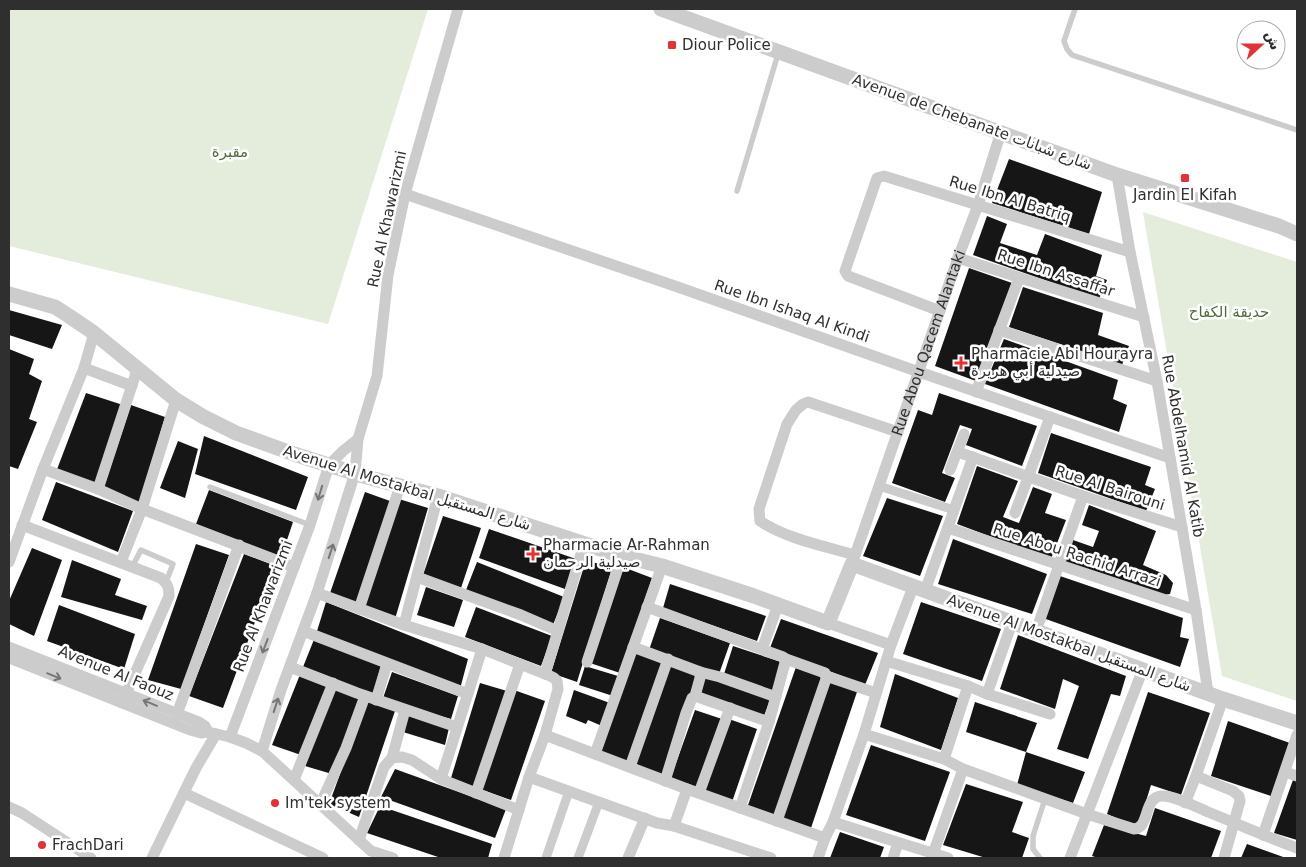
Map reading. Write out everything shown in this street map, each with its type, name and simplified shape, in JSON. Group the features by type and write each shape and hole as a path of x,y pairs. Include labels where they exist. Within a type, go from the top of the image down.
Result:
{"street":[{"name":"Rue Al Khawarizmi","path":"262,751 290,667 318,593 355,473 358,439 377,376 388,275 405,194 458,9"},
{"name":"Avenue de Chebanate شارع شبانات","path":"661,9 1117,175 1294,230"},
{"name":"Rue Abou Qacem Alantaki","path":"828,623 854,560 978,205 1001,132"},
{"name":"Rue Abdelhamid Al Katib","path":"1117,175 1130,252 1157,381 1196,610 1208,693"},
{"name":"Rue Ibn Al Batriq","path":"940,311 846,274 845,271 877,178 881,176 1130,252"},
{"name":"Rue Ibn Ishaq Al Kindi","path":"405,194 1170,458"},
{"name":"Rue Ibn Assaffar","path":"958,258 1144,317"},
{"path":"976,392 1019,278"},
{"name":"Avenue Al Mostakbal شارع المستقبل","path":"9,294 55,307 94,333 176,400 236,433 329,465 438,496 622,556 662,566 891,645"},
{"path":"999,330 1157,381"},
{"path":"9,562 12,545 22,525 84,368 94,333"},
{"path":"84,368 132,386"},
{"path":"98,489 137,370"},
{"path":"121,562 142,509 176,400"},
{"path":"854,560 771,529 760,521 759,510 787,424 796,410 808,402 898,432"},
{"path":"1015,513 1050,417"},
{"path":"950,470 964,434"},
{"name":"Rue Al Khawarizmi","path":"230,737 310,525 329,465 358,439"},
{"name":"Rue Al Bairouni","path":"958,452 1084,496 1182,527"},
{"path":"818,858 833,822 864,734 891,645 948,528 973,457"},
{"path":"43,469 294,567"},
{"path":"358,609 400,486"},
{"path":"879,486 954,510"},
{"path":"404,624 438,496"},
{"path":"1036,631 1084,496"},
{"path":"22,525 121,562 161,578 166,582 169,588 169,596 124,698"},
{"name":"Rue Abou Rachid Arrazi","path":"948,528 1196,610"},
{"path":"545,674 584,544"},
{"path":"177,714 239,545"},
{"path":"587,662 622,556"},
{"name":"Avenue Al Mostakbal شارع المستقبل","path":"854,560 919,589 1223,699 1297,723"},
{"path":"595,754 662,566"},
{"path":"417,577 558,631"},
{"path":"318,593 358,609 482,649 554,678 558,689 504,858"},
{"path":"762,649 778,605"},
{"path":"647,607 825,673 826,676 876,693"},
{"path":"987,694 1012,623"},
{"path":"303,631 468,694"},
{"name":"Avenue Al Faouz","path":"9,647 197,733 212,733 230,737 262,751 359,840 369,855 392,858"},
{"path":"633,647 776,698"},
{"path":"441,779 482,649"},
{"name":"Avenue Al Faouz","path":"9,658 124,698 177,714 202,724 212,733"},
{"path":"630,767 668,659"},
{"path":"740,808 770,722 786,659"},
{"path":"886,661 1050,714"},
{"path":"320,805 387,664"},
{"path":"476,793 520,664"},
{"path":"290,667 371,698 457,727"},
{"path":"1070,858 1143,670"},
{"path":"665,781 686,713 692,698 695,696 700,672"},
{"path":"777,821 826,676"},
{"path":"294,780 333,683"},
{"path":"944,759 968,686"},
{"path":"695,696 770,722"},
{"path":"1185,802 1223,699"},
{"path":"699,793 730,708"},
{"path":"359,840 384,767 392,758 405,710"},
{"path":"152,858 212,733"},
{"path":"544,734 665,781 825,838"},
{"path":"864,734 944,759 963,769 1134,829 1142,827 1149,806 1159,796 1185,802 1297,848"},
{"path":"1263,835 1297,734"},
{"path":"392,758 402,757 412,760 441,779 519,810"},
{"path":"932,854 963,769"},
{"path":"1285,772 1297,776"},
{"path":"1196,776 1233,791 1240,796 1224,858"},
{"path":"529,777 657,823 674,826 771,858"},
{"path":"674,826 687,789"},
{"path":"546,858 569,791"},
{"path":"184,793 323,858"},
{"path":"578,858 599,802"},
{"path":"9,807 22,813 91,858"},
{"path":"628,858 644,818"},
{"path":"833,822 948,858"},
{"path":"893,858 898,843"}],"lane":[{"path":"1075,9 1064,41 1066,49 1072,55 1297,130"},
{"path":"737,191 779,52"},
{"path":"210,487 310,525"},
{"path":"132,567 141,550 173,564 166,582"},
{"path":"1040,858 1032,849 1032,836 1045,799"}],"green space":[{"name":"مقبرة","path":"9,9 428,9 328,324 9,246"},
{"name":"حديقة الكفاح","path":"1143,212 1297,262 1297,701 1222,676"}],"building":[{"path":"1009,159 1102,192 1089,234 992,203"},
{"path":"987,216 1007,224 1000,243 1037,255 1045,234 1102,255 1096,276 1107,280 1099,299 973,255"},
{"path":"969,268 1012,283 976,381 935,366"},
{"path":"1023,287 1103,313 1098,335 1129,346 1122,365 1009,327"},
{"path":"9,310 62,325 52,349 9,335"},
{"path":"1004,339 1118,380 1113,399 1127,405 1119,432 985,384"},
{"path":"9,349 34,359 29,374 42,381 29,419 37,422 18,469 9,466"},
{"path":"86,393 123,405 97,486 56,472"},
{"path":"939,393 1037,426 1022,466 966,445 972,429 960,425 942,473 955,478 945,502 892,483 918,410 932,415"},
{"path":"131,405 165,417 139,504 103,490"},
{"path":"1051,433 1151,467 1145,485 1155,489 1146,511 1038,473"},
{"path":"204,436 308,477 296,510 195,474"},
{"path":"178,441 198,449 185,498 160,488"},
{"path":"977,466 1018,481 1003,517 1019,523 1033,487 1052,494 1045,513 1066,520 1051,559 957,524"},
{"path":"56,482 133,511 118,552 42,520"},
{"path":"209,490 293,522 281,558 196,524"},
{"path":"365,492 390,501 358,605 329,596"},
{"path":"887,498 943,516 920,576 863,556"},
{"path":"399,499 428,508 395,619 362,608"},
{"path":"1089,505 1156,531 1143,565 1166,575 1173,583 1170,594 1156,596 1064,563 1073,540 1093,547 1099,531 1082,525"},
{"path":"443,516 481,528 461,588 423,575"},
{"path":"489,529 576,559 565,589 479,558"},
{"path":"953,539 1047,574 1032,614 938,584"},
{"path":"196,544 229,555 181,689 148,680"},
{"path":"32,548 62,560 34,636 9,624 9,601"},
{"path":"244,554 276,566 223,708 189,696"},
{"path":"72,560 121,579 115,595 147,606 142,620 61,597"},
{"path":"586,560 612,568 577,682 551,673"},
{"path":"477,562 564,597 553,625 466,590"},
{"path":"623,567 652,578 620,673 590,663"},
{"path":"1060,576 1183,618 1180,637 1189,639 1180,667 1043,618"},
{"path":"670,584 766,616 757,641 663,608"},
{"path":"426,587 463,600 454,627 417,615"},
{"path":"326,602 468,659 460,689 317,631"},
{"path":"921,602 1001,629 982,681 903,654"},
{"path":"59,605 135,634 124,669 47,641"},
{"path":"476,607 552,636 541,666 465,637"},
{"path":"660,618 730,643 719,674 649,650"},
{"path":"781,619 878,653 865,685 770,648"},
{"path":"1018,635 1126,676 1120,696 1111,694 1088,759 1057,749 1079,686 1063,679 1055,709 1000,689"},
{"path":"315,637 381,665 373,696 303,667"},
{"path":"733,646 784,663 774,691 724,674"},
{"path":"635,653 663,663 629,762 601,752"},
{"path":"668,664 697,674 663,777 634,768"},
{"path":"585,666 618,676 613,696 579,685"},
{"path":"796,667 824,677 776,818 747,808"},
{"path":"301,672 330,684 301,755 272,745"},
{"path":"392,672 458,696 451,719 382,701"},
{"path":"706,674 771,697 764,716 699,694"},
{"path":"895,674 958,698 941,750 880,727"},
{"path":"829,679 858,689 811,828 782,818"},
{"path":"480,683 507,691 475,789 451,778"},
{"path":"335,686 362,699 332,774 305,766"},
{"path":"514,690 545,701 511,800 480,789"},
{"path":"574,690 610,703 602,726 588,720 586,724 566,716"},
{"path":"1148,692 1210,713 1181,795 1151,785 1138,827 1107,814"},
{"path":"367,701 395,711 359,817 329,804"},
{"path":"975,702 1037,723 1026,752 966,732"},
{"path":"695,710 722,719 697,790 670,780"},
{"path":"409,714 449,728 445,745 403,732"},
{"path":"729,719 757,729 732,802 705,792"},
{"path":"1228,721 1290,743 1271,796 1211,776"},
{"path":"871,745 950,772 925,841 846,815"},
{"path":"1026,752 1085,772 1073,803 1017,785"},
{"path":"395,769 506,809 495,838 381,797"},
{"path":"1293,780 1297,781 1297,840 1274,833"},
{"path":"966,784 1023,802 1012,832 1029,838 1022,858 986,858 943,845"},
{"path":"380,806 492,844 488,858 441,858 367,833"},
{"path":"1155,808 1221,831 1211,858 1098,858 1092,856 1104,825 1146,836"},
{"path":"840,832 884,847 880,858 830,858"},
{"path":"1247,844 1286,858 1241,858"}],"place":[{"name":"Diour Police","path":"672,45"},
{"name":"Jardin El Kifah","path":"1185,178"},
{"name":"Pharmacie Abi Hourayra صيدلية أبي هريرة","path":"961,363"},
{"name":"Pharmacie Ar-Rahman صيدلية الرحمان","path":"533,554"},
{"name":"Im'tek system","path":"275,803"},
{"name":"FrachDari","path":"42,845"}]}
